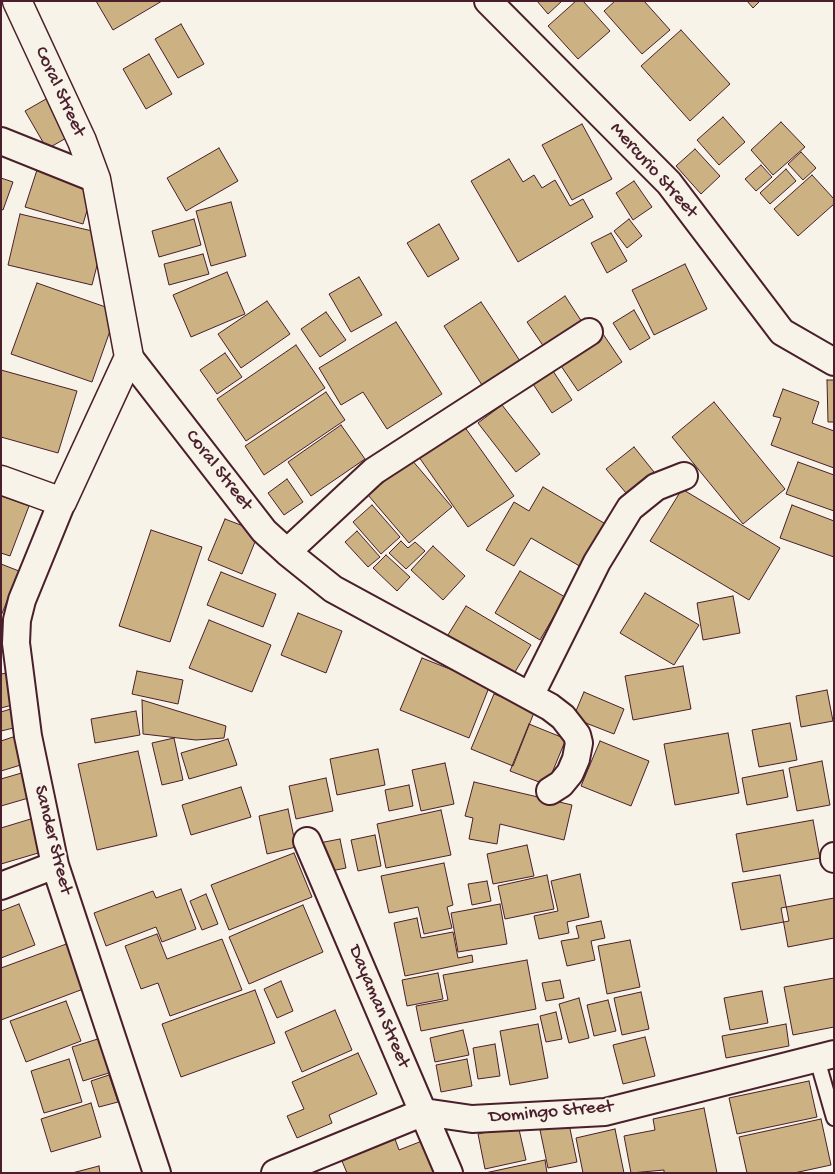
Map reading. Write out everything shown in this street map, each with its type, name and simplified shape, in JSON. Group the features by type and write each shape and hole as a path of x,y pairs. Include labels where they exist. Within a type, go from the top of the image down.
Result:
{"street":[{"name":"Coral Street","path":"17,1 82,141 96,179 129,357 264,531 287,552 333,589 530,696 564,717 577,735 579,743 576,760 570,773 561,784 550,791"},
{"name":"Mercurio Street","path":"488,1 669,183 782,332 834,362"},
{"path":"1,141 96,179"},
{"path":"287,552 374,471 589,332"},
{"path":"1,480 62,502 129,357"},
{"path":"530,696 597,562 630,508 656,487 684,476"},
{"name":"Sander Street","path":"62,502 22,600 16,643 28,736 55,865 157,1173"},
{"name":"Dayaman Street","path":"307,841 449,1173"},
{"path":"1,886 55,865"},
{"name":"Domingo Street","path":"424,1112 472,1119 605,1112 825,1056"},
{"path":"274,1173 424,1112"}],"lane":[{"path":"825,1056 834,1118"}],"building":[{"path":"96,1 162,1 113,30"},
{"path":"537,1 562,1 548,14"},
{"path":"576,1 583,1 610,31 578,59 548,26"},
{"path":"615,1 644,1 670,30 642,54 604,11"},
{"path":"747,1 760,1 753,8"},
{"path":"181,24 204,64 178,78 155,39"},
{"path":"681,30 730,84 690,121 641,66"},
{"path":"149,54 172,94 146,109 123,69"},
{"path":"53,95 75,133 47,149 25,111"},
{"path":"723,117 745,142 719,165 697,140"},
{"path":"781,122 805,147 773,175 751,150"},
{"path":"582,124 612,179 572,200 542,145"},
{"path":"219,148 238,181 186,211 167,178"},
{"path":"695,149 720,176 701,194 676,166"},
{"path":"801,152 816,168 803,180 788,164"},
{"path":"509,159 523,182 534,175 542,188 555,180 570,206 583,199 593,217 518,262 471,181"},
{"path":"761,165 772,177 756,191 745,179"},
{"path":"786,169 796,181 770,204 760,193"},
{"path":"37,170 94,187 83,224 25,207"},
{"path":"812,175 834,199 834,204 798,236 774,209"},
{"path":"1,178 13,182 3,210 1,209"},
{"path":"634,181 652,207 633,220 616,193"},
{"path":"231,202 246,256 211,266 196,211"},
{"path":"20,214 105,234 92,285 8,265"},
{"path":"194,219 201,245 159,257 152,231"},
{"path":"629,219 642,236 627,248 614,231"},
{"path":"439,224 459,259 428,277 407,243"},
{"path":"611,233 627,261 607,273 591,243"},
{"path":"203,254 209,274 169,285 164,264"},
{"path":"685,264 707,309 654,335 632,290"},
{"path":"227,272 245,314 191,337 173,295"},
{"path":"359,277 382,315 351,332 329,294"},
{"path":"37,283 117,311 92,382 11,354"},
{"path":"565,296 582,322 544,347 527,322"},
{"path":"267,301 290,334 241,368 218,334"},
{"path":"481,302 520,361 482,385 444,326"},
{"path":"634,310 650,338 630,350 613,323"},
{"path":"326,312 346,340 320,357 301,329"},
{"path":"396,322 442,394 387,429 363,392 341,405 319,368"},
{"path":"601,331 622,362 578,391 557,360"},
{"path":"296,345 325,388 246,441 217,399"},
{"path":"225,353 242,377 217,394 200,370"},
{"path":"1,370 77,391 58,453 1,437"},
{"path":"553,371 572,400 552,413 533,384"},
{"path":"827,380 834,380 834,422 828,422"},
{"path":"783,389 819,402 812,423 834,431 834,468 771,445 781,418 773,416"},
{"path":"326,392 345,420 264,475 245,446"},
{"path":"714,402 785,489 743,524 672,437"},
{"path":"502,405 540,454 516,472 478,423"},
{"path":"459,419 514,496 468,527 414,450"},
{"path":"341,425 365,459 311,496 288,462"},
{"path":"634,447 658,477 631,499 606,469"},
{"path":"411,459 452,507 409,543 368,495"},
{"path":"798,462 834,475 834,511 786,494"},
{"path":"287,479 303,502 284,515 268,493"},
{"path":"543,487 609,526 583,568 531,538 514,566 486,550 514,502 529,511"},
{"path":"682,489 780,548 749,600 650,541"},
{"path":"1,496 29,506 10,556 1,553"},
{"path":"372,505 400,537 381,554 353,522"},
{"path":"792,505 834,521 834,557 780,538"},
{"path":"225,519 259,532 242,574 208,560"},
{"path":"151,530 202,547 170,642 119,626"},
{"path":"357,531 380,557 368,567 345,542"},
{"path":"401,541 408,548 415,542 425,551 406,569 389,553"},
{"path":"433,546 465,576 443,600 411,570"},
{"path":"386,555 410,577 397,591 373,568"},
{"path":"1,564 19,571 1,616"},
{"path":"520,571 565,597 540,640 495,613"},
{"path":"221,572 276,594 263,627 207,605"},
{"path":"645,593 699,625 674,665 620,633"},
{"path":"733,596 740,633 703,640 697,603"},
{"path":"466,606 531,645 512,677 446,638"},
{"path":"298,613 342,631 326,673 281,655"},
{"path":"209,620 271,645 252,692 189,668"},
{"path":"422,658 490,685 469,738 400,710"},
{"path":"683,666 691,709 633,720 625,676"},
{"path":"137,671 183,680 178,704 132,694"},
{"path":"7,673 16,704 1,708 1,674"},
{"path":"827,690 833,721 801,727 796,696"},
{"path":"584,692 624,709 614,734 573,718"},
{"path":"494,694 535,710 513,766 471,749"},
{"path":"142,700 226,726 224,738 196,740 143,734"},
{"path":"17,707 22,726 1,731 1,712"},
{"path":"136,711 140,735 95,743 91,719"},
{"path":"790,723 797,760 759,767 752,730"},
{"path":"529,724 566,739 547,785 510,771"},
{"path":"728,733 739,793 675,805 664,744"},
{"path":"16,736 24,764 1,771 1,741"},
{"path":"174,738 183,780 162,785 152,743"},
{"path":"228,739 237,765 189,779 181,753"},
{"path":"600,741 649,761 631,806 581,786"},
{"path":"378,749 385,785 337,795 330,759"},
{"path":"138,751 157,836 97,850 78,764"},
{"path":"822,761 830,805 797,811 789,768"},
{"path":"445,763 454,804 421,811 412,770"},
{"path":"783,770 788,797 747,805 742,778"},
{"path":"25,772 32,797 1,806 1,779"},
{"path":"326,778 333,811 296,819 289,786"},
{"path":"474,782 572,805 564,840 500,824 497,844 469,839 473,818 465,816"},
{"path":"409,785 413,806 389,811 385,790"},
{"path":"241,787 251,817 191,835 182,805"},
{"path":"288,809 296,847 267,854 259,816"},
{"path":"441,810 451,855 386,868 377,824"},
{"path":"34,818 45,851 1,864 1,828"},
{"path":"813,820 820,858 743,872 736,834"},
{"path":"375,835 381,866 358,871 351,840"},
{"path":"340,839 346,868 321,873 314,844"},
{"path":"527,845 534,876 493,884 487,854"},
{"path":"294,853 312,897 229,930 211,885"},
{"path":"444,863 453,905 447,907 452,928 424,934 418,907 389,913 381,876"},
{"path":"580,874 589,917 567,922 569,933 539,939 534,916 558,911 551,881"},
{"path":"547,875 554,909 505,919 498,886"},
{"path":"780,875 789,921 741,930 732,883"},
{"path":"487,881 491,901 472,905 468,884"},
{"path":"181,889 196,929 162,942 156,927 106,946 94,913 153,891 156,898"},
{"path":"206,894 218,924 202,930 190,901"},
{"path":"834,898 834,938 788,947 781,908"},
{"path":"19,904 35,945 1,958 1,911"},
{"path":"500,904 507,944 458,952 451,913"},
{"path":"303,905 323,952 249,984 229,937"},
{"path":"417,918 421,938 453,932 458,958 472,955 473,962 405,976 394,923"},
{"path":"601,921 605,938 591,941 595,960 567,966 561,941 579,938 576,926"},
{"path":"157,934 167,959 222,939 242,990 170,1016 158,983 141,989 125,946"},
{"path":"630,940 640,987 607,994 598,946"},
{"path":"69,943 86,988 1,1020 1,968"},
{"path":"527,960 536,1009 421,1031 416,1006 448,1000 443,975"},
{"path":"438,973 443,999 407,1006 402,980"},
{"path":"834,978 834,1027 793,1035 784,987"},
{"path":"560,980 564,998 546,1001 542,983"},
{"path":"281,981 293,1011 277,1018 264,989"},
{"path":"255,990 275,1043 181,1077 162,1024"},
{"path":"762,991 768,1023 730,1030 724,998"},
{"path":"641,992 649,1029 622,1035 614,998"},
{"path":"579,998 589,1038 569,1043 559,1004"},
{"path":"608,1000 616,1031 594,1036 587,1005"},
{"path":"66,1001 81,1041 26,1062 10,1021"},
{"path":"335,1010 352,1050 302,1072 285,1032"},
{"path":"556,1012 562,1039 546,1042 540,1016"},
{"path":"538,1024 548,1078 510,1085 500,1031"},
{"path":"786,1024 789,1046 726,1058 722,1036"},
{"path":"463,1030 469,1055 435,1062 430,1038"},
{"path":"645,1037 655,1076 623,1084 613,1045"},
{"path":"101,1038 112,1072 83,1081 72,1047"},
{"path":"495,1044 500,1076 478,1079 473,1048"},
{"path":"358,1053 377,1094 329,1115 332,1123 297,1138 287,1116 304,1109 292,1082"},
{"path":"69,1059 82,1102 44,1113 31,1071"},
{"path":"467,1059 472,1086 441,1092 436,1065"},
{"path":"109,1075 118,1102 99,1107 91,1081"},
{"path":"809,1081 817,1117 737,1134 729,1098"},
{"path":"91,1103 101,1137 51,1152 41,1119"},
{"path":"704,1108 717,1173 664,1173 664,1170 631,1173 624,1136 655,1130 653,1119"},
{"path":"821,1119 831,1165 794,1173 747,1173 739,1137"},
{"path":"569,1124 577,1162 548,1168 540,1130"},
{"path":"518,1125 526,1160 485,1169 478,1134"},
{"path":"615,1129 624,1173 583,1173 576,1138"},
{"path":"395,1139 399,1150 422,1141 435,1173 347,1173 342,1161"},
{"path":"545,1160 547,1173 485,1173"},
{"path":"99,1166 100,1173 72,1173"}]}
